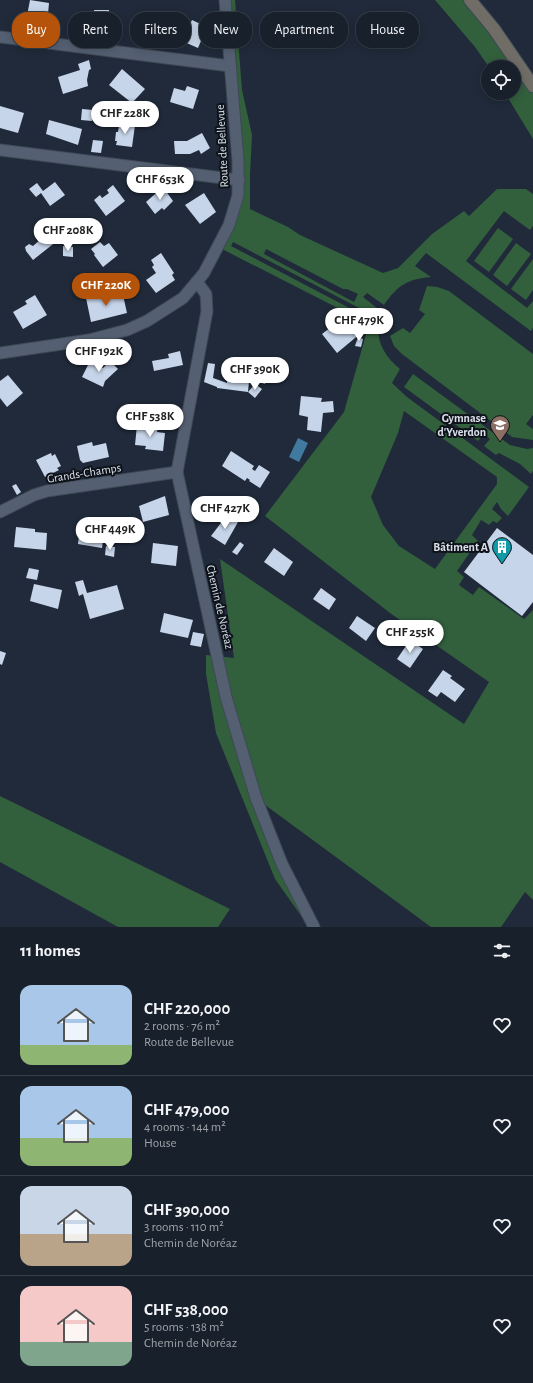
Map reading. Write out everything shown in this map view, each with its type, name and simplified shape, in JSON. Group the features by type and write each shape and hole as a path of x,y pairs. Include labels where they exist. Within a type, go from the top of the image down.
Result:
{"street":[{"name":"Route de Bellevue","path":"0,353 90,340 127,330 147,321 183,298 197,282 229,224 238,195 239,180 225,0"},
{"path":"470,0 494,29 533,86"},
{"path":"0,37 230,66"},
{"path":"0,150 239,180"},
{"name":"Chemin de Noréaz","path":"197,282 206,294 207,311 177,472 226,697 256,798 282,864 314,927"},
{"name":"Grands-Champs","path":"0,512 27,498 48,491 177,472"}],"green space":[{"path":"225,0 235,0 236,12 226,12"},
{"path":"435,0 470,0 514,60 484,60"},
{"path":"228,48 239,48 242,90 252,135 250,209 288,227 300,235 383,273 398,268 432,234 464,211 469,216 497,189 526,189 533,194 533,226 530,230 504,211 466,261 527,308 533,301 533,328 531,331 426,253 415,266 431,277 415,280 403,285 393,293 384,305 367,293 363,297 382,312 380,319 233,242 231,246 378,323 379,337 383,349 400,369 392,383 407,397 529,487 508,516 497,502 492,509 502,518 497,523 493,521 489,525 481,520 472,535 478,541 457,571 464,577 459,585 473,595 479,587 524,619 533,610 533,900 525,892 501,927 431,927 257,799 309,927 275,879 216,733 206,674 206,655 234,658 220,559 464,724 489,682 390,613 265,516 344,412 369,324 218,247 238,195","holes":["266,249 343,289 347,289 358,294 354,302 264,254","404,411 497,477 497,484 435,569 399,546 383,525 371,497 398,433"]},
{"path":"521,70 533,86 533,139 509,100 521,100"},
{"path":"498,228 513,239 489,272 474,261"},
{"path":"516,243 531,254 507,286 493,275"},
{"path":"533,259 533,290 526,300 511,289"},
{"path":"427,286 437,287 449,291 533,354 533,415 526,424 533,429 533,440 512,437 402,354 394,346 390,336 403,328 410,333 425,314 419,310"},
{"path":"413,374 510,445 527,449 533,448 533,471 531,474 520,464 499,453 496,455 484,446 490,439 484,434 478,441 404,387"},
{"path":"0,796 230,909 218,927 118,927 0,862"}],"water":[{"path":"298,438 308,443 299,462 289,457"}],"building":[{"path":"30,0 49,3 48,12 28,12"},
{"path":"94,10 109,10 109,12 94,12"},
{"path":"192,20 199,23 198,48 191,45"},
{"path":"89,60 91,69 89,70 87,80 88,86 63,94 58,77 80,70 78,64"},
{"path":"122,69 145,89 132,103 109,85"},
{"path":"187,86 199,90 193,109 170,102 174,88 185,91"},
{"path":"0,106 24,113 18,133 0,128"},
{"path":"82,109 93,110 92,121 81,120"},
{"path":"49,120 82,129 78,145 46,134"},
{"path":"122,124 135,125 132,147 116,145 116,132 118,132 119,126 122,126"},
{"path":"202,133 210,148 201,154 199,150 190,154 175,154 174,141 187,141"},
{"path":"93,140 103,141 101,153 91,152"},
{"path":"55,182 65,195 50,206 41,193 36,197 29,189 37,183 43,191"},
{"path":"113,185 125,201 106,216 94,200 100,195 102,198 109,193 107,190"},
{"path":"163,187 173,201 164,210 162,208 155,214 146,202"},
{"path":"204,193 216,212 200,224 185,205"},
{"path":"40,223 45,226 57,241 33,260 26,251 25,247 29,244 33,246 41,239 34,228"},
{"path":"100,242 104,246 109,243 118,255 103,267 91,249"},
{"path":"63,246 73,247 73,257 63,256"},
{"path":"161,253 174,273 172,275 175,280 156,293 146,280 156,273 152,267 154,265 151,260"},
{"path":"105,294 106,298 123,295 127,313 91,322 86,298"},
{"path":"35,295 47,315 23,329 13,312 27,304 25,301"},
{"path":"349,318 361,333 337,353 322,334 331,327 334,330"},
{"path":"358,337 363,339 361,347 355,346"},
{"path":"180,351 183,365 154,371 152,361 169,358 168,354"},
{"path":"90,361 103,368 110,361 118,369 105,381 103,387 82,377"},
{"path":"208,363 215,364 213,378 227,383 227,369 250,371 248,392 217,388 204,382"},
{"path":"259,371 268,375 265,384 256,381"},
{"path":"8,375 23,393 7,407 0,398 0,381"},
{"path":"255,384 262,389 255,398 248,392"},
{"path":"301,396 322,398 321,402 333,401 334,412 323,413 321,432 307,430 308,417 299,415"},
{"path":"137,425 158,427 157,432 165,433 163,451 145,449 146,446 135,445"},
{"path":"92,442 93,446 106,443 109,457 83,463 80,460 77,446"},
{"path":"231,451 254,466 252,469 255,471 259,465 270,472 260,488 247,478 245,481 222,466"},
{"path":"51,453 52,456 55,454 61,466 57,468 59,470 45,477 36,460"},
{"path":"16,484 21,492 17,495 12,486"},
{"path":"165,496 169,515 143,522 139,506"},
{"path":"227,515 238,522 225,545 211,536"},
{"path":"97,524 105,525 102,548 78,544 80,525 96,527"},
{"path":"16,527 35,529 35,532 47,533 46,550 14,547"},
{"name":"Bâtiment A","path":"497,528 533,555 533,602 522,616 464,572"},
{"path":"240,542 244,545 237,555 232,552"},
{"path":"153,543 178,546 176,566 151,563"},
{"path":"106,546 115,547 114,557 105,555"},
{"path":"274,548 293,562 284,576 264,562"},
{"path":"29,568 39,570 37,580 26,578"},
{"path":"83,580 87,593 117,585 124,609 90,619 83,594 79,596 75,582"},
{"path":"34,584 62,590 58,609 30,601"},
{"path":"321,588 336,599 329,610 313,599"},
{"path":"164,613 193,620 188,638 160,632"},
{"path":"357,616 375,628 366,641 349,628"},
{"path":"193,632 204,634 201,647 190,645"},
{"path":"410,640 423,649 410,668 397,659"},
{"path":"0,651 6,653 2,665 0,664"},
{"path":"443,670 452,676 450,678 465,689 455,702 441,692 437,697 428,691"}],"place":[{"name":"Gymnase d'Yverdon","path":"500,442"},
{"name":"Bâtiment A","path":"502,564"}]}
